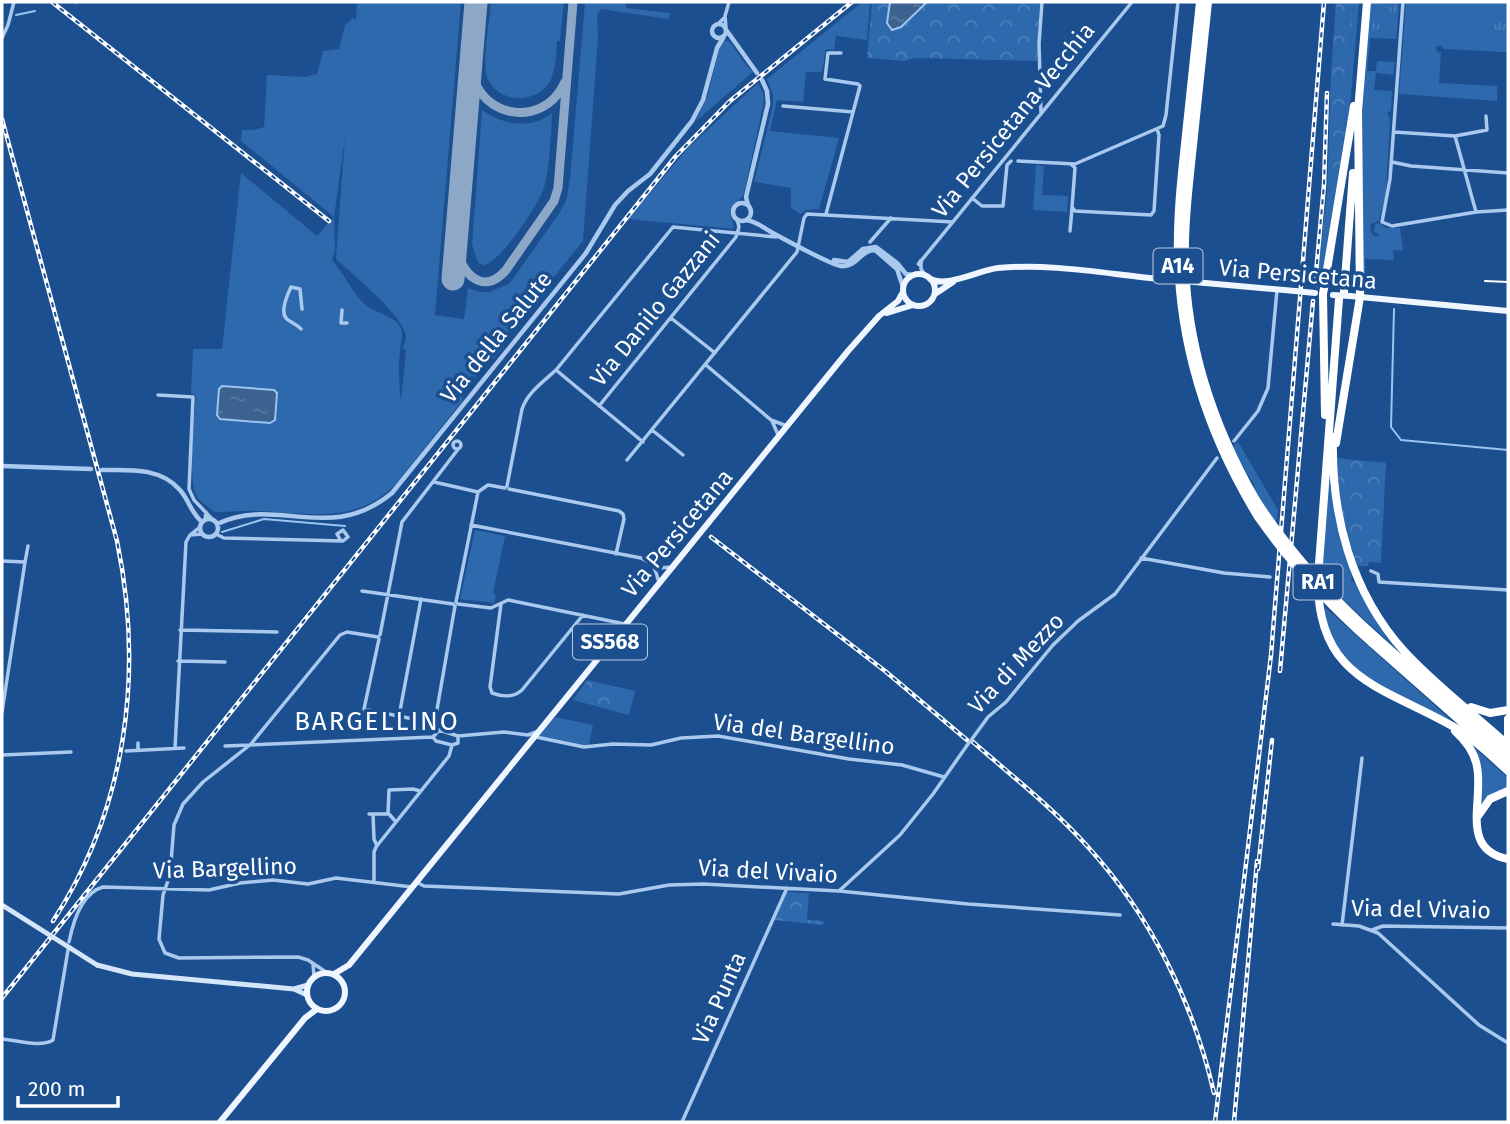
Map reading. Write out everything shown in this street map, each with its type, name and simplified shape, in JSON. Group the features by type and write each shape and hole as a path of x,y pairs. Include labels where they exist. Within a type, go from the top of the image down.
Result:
{"highway":[{"name":"A14","path":"1200,2 1178,216 1180,295 1190,354 1209,419 1231,469 1258,517 1283,553 1314,589 1508,754"},
{"name":"A14","path":"1208,2 1186,214 1187,290 1195,345 1211,403 1228,447 1256,500 1318,583 1375,640 1508,763"},
{"name":"RA1","path":"1364,2 1317,593 1325,628 1337,652 1357,675 1376,688 1457,728 1508,771"},
{"path":"1324,490 1319,293 1356,109"},
{"path":"1333,478 1336,440 1360,297 1356,109"},
{"name":"RA1","path":"1341,295 1333,478 1342,535 1363,590 1398,644 1508,745"},
{"path":"1440,684 1479,711 1494,714 1508,710"},
{"path":"1410,705 1452,729 1471,750 1478,775 1478,834 1483,845 1496,856 1508,859"},
{"path":"1508,719 1508,737"},
{"path":"1477,822 1481,808 1490,799 1508,791"}],"main road":[{"name":"Via Persicetana","path":"928,277 940,282 995,268 1024,267 1508,311"},
{"path":"913,275 928,277 934,286 935,294 928,304 913,305 907,301 903,290 906,280 913,275"},
{"name":"Via Persicetana","path":"935,294 961,278"},
{"name":"Via Persicetana","path":"334,974 349,964 672,566 874,321 898,301 903,290"},
{"name":"Via Persicetana","path":"874,321 895,309 913,305"},
{"path":"2,905 97,965 132,974 294,989 307,995"},
{"name":"Via Persicetana","path":"344,984 349,964"},
{"path":"317,1009 307,995 308,985 314,976 326,972 334,974 344,984"},
{"name":"SS568","path":"220,1122 305,1018 317,1009 329,1011 339,1006 345,996 344,984"},
{"path":"294,989 308,985"},
{"name":"SS568","path":"305,1018 311,1003"}],"street":[{"path":"2,38 14,2"},
{"path":"725,33 725,16 729,2"},
{"path":"1041,114 1039,44 1042,2"},
{"name":"Via Persicetana Vecchia","path":"913,275 920,262 1006,160 1132,2"},
{"path":"1006,160 1071,164 1165,124 1178,2"},
{"path":"1403,2 1389,193 1382,222 1392,226 1508,209"},
{"path":"725,16 718,24 757,73"},
{"name":"Via della Salute","path":"716,48 712,28 718,24"},
{"path":"715,37 725,33"},
{"name":"Via della Salute","path":"202,523 250,514 341,518 370,508 392,493 586,253 615,205 650,174 692,121 704,100 716,48 725,33"},
{"path":"826,214 859,85 827,80 824,77 828,53 841,53"},
{"path":"757,222 746,197 768,103 762,80"},
{"path":"783,106 853,112"},
{"path":"1394,132 1455,136 1487,130 1486,116"},
{"path":"1074,209 1153,214 1160,135 1157,129"},
{"path":"1455,136 1476,212"},
{"path":"1011,153 1013,159 1018,161"},
{"path":"972,198 982,206 1003,206 1007,167 1011,161"},
{"path":"1391,161 1411,166 1508,173"},
{"path":"1070,231 1074,209 1075,168 1071,164"},
{"path":"1391,168 1411,166"},
{"path":"738,234 739,227 733,213 746,197"},
{"path":"738,204 748,205"},
{"path":"739,227 751,213"},
{"path":"627,460 797,252 805,216 810,213 954,222"},
{"path":"870,242 891,218"},
{"path":"737,219 757,222 837,265 854,263 866,251 875,250 897,269 903,290"},
{"path":"507,487 523,404 538,385 556,370 673,226 776,237"},
{"name":"Via Danilo Gazzani","path":"599,406 738,234"},
{"path":"814,253 846,263 852,261 863,249 876,247 906,274 913,275"},
{"path":"920,262 922,271 928,277"},
{"path":"301,329 286,318 284,313 291,287 300,289 302,309"},
{"path":"1234,441 1258,411 1268,388 1277,290"},
{"path":"342,310 341,323 347,323"},
{"path":"671,317 715,353"},
{"path":"706,365 771,420 789,426"},
{"path":"556,370 643,442"},
{"path":"158,395 192,397 189,489 194,500 216,522 216,534"},
{"path":"771,420 779,437"},
{"path":"652,430 683,455"},
{"path":"435,721 428,722 365,709 401,524 459,448"},
{"name":"Via di Mezzo","path":"839,891 892,844 933,794 988,717 1006,702 1053,645 1078,621 1115,594 1217,458"},
{"path":"2,466 91,469"},
{"path":"102,470 141,471 163,477 181,491 192,513 202,523"},
{"path":"434,482 478,492"},
{"path":"433,737 436,741 452,745 458,743 458,736 439,730 435,721 478,492 488,485 507,487 619,511 624,519 616,554"},
{"path":"202,534 205,510"},
{"path":"175,748 186,542 202,523"},
{"path":"471,525 641,558 663,569 672,566"},
{"path":"190,535 202,534 209,537 216,534 224,538 332,541 341,541 347,538 346,532 340,531 332,541"},
{"path":"337,536 341,541"},
{"path":"2,712 28,546"},
{"path":"1141,558 1224,573 1270,577"},
{"path":"2,561 25,562"},
{"path":"653,566 659,582"},
{"path":"1371,571 1378,574 1379,582 1508,590"},
{"path":"362,591 491,608 508,600 625,624"},
{"path":"399,716 421,599"},
{"path":"501,604 490,687 492,693 504,696 515,695 522,690 583,615"},
{"path":"180,629 277,632"},
{"path":"326,972 298,957 168,956 162,950 159,939 165,890 170,875 174,825 183,804 202,782 251,744 340,635 347,632 379,637"},
{"path":"178,661 225,662"},
{"path":"225,746 433,737 439,730"},
{"name":"Via del Bargellino","path":"458,736 496,732 536,734 577,747 589,747 613,744 651,745 681,738 718,736 849,759 902,765 944,777"},
{"path":"519,734 526,740 526,746"},
{"path":"138,743 138,750"},
{"path":"374,881 374,852 377,846 449,756 452,745"},
{"path":"126,751 184,748"},
{"path":"2,755 71,752"},
{"path":"1342,925 1362,758"},
{"path":"388,814 389,790 420,791"},
{"path":"377,846 373,839 371,814 388,814 396,822"},
{"name":"Via Bargellino","path":"69,942 74,918 97,888 113,886 209,890 240,883 273,880 308,884 335,878 414,884"},
{"name":"Via del Vivaio","path":"414,884 619,894 680,885 787,888 1120,915"},
{"name":"Via Punta","path":"682,1122 787,888"},
{"name":"Via del Vivaio","path":"1332,924 1372,930 1383,926 1508,928"},
{"path":"1372,930 1391,944 1479,1026 1508,1043"},
{"path":"2,1039 43,1043 53,1040 68,950"},
{"path":"311,963 314,976"}],"green space":[{"path":"357,2 461,2 435,315 464,319 468,288 490,292 510,283 566,201 585,2 626,2 626,8 670,13 669,19 601,9 597,15 598,38 583,241 501,342 504,347 464,385 462,401 396,484 364,506 331,514 214,512 197,497 192,477 196,395 191,394 193,349 222,349 241,173 317,236 334,217 241,141 242,130 264,127 267,75 305,77 317,74 323,51 339,49 345,25 353,18 356,20","holes":["345,137 336,259 386,305 402,325 406,337 402,349 406,350 401,401 401,329 392,319 364,303 332,260 335,250 334,217"]},
{"path":"491,2 564,2 553,73 549,83 534,95 525,98 507,96 492,86 487,77 486,51"},
{"path":"862,2 870,2 867,40 836,36 834,50 826,49 822,72 806,72 803,102 777,100 770,131 839,138 819,209 800,214 791,208 791,188 754,182 773,105 773,94 767,79"},
{"path":"872,2 1040,2 1037,61 916,58 904,61 867,58"},
{"path":"1336,2 1354,2 1342,157 1338,177 1327,193 1331,73"},
{"path":"1354,2 1359,2 1348,131 1321,285 1316,289 1327,193 1338,177 1342,157"},
{"path":"1370,2 1374,2 1378,29 1397,30 1396,39 1370,38 1367,71 1376,71 1377,61 1395,62 1393,75 1376,73 1374,90 1392,91 1391,111 1387,113 1390,119 1386,193 1379,221 1371,224 1370,229 1373,235 1379,237 1379,234 1374,232 1375,224 1379,223 1386,228 1400,228 1403,251 1393,250 1394,260 1365,259 1366,293 1363,290 1360,133"},
{"path":"1373,2 1399,2 1397,30 1371,29"},
{"path":"1406,2 1508,2 1508,52 1443,49 1442,46 1436,46 1437,52 1441,53 1439,83 1497,86 1497,101 1399,94"},
{"path":"1491,2 1508,2 1508,52 1488,51 1483,27"},
{"path":"729,41 753,72 696,121 708,95 720,44"},
{"path":"758,83 764,101 744,194 730,211 734,229 628,219 687,149"},
{"path":"482,110 517,124 535,122 552,113 548,166 542,192 529,217 510,243 491,262 484,265 478,263 472,244"},
{"path":"1036,165 1044,166 1042,195 1068,196 1067,212 1033,210"},
{"path":"1238,442 1278,510 1276,524 1232,447"},
{"path":"1337,458 1386,463 1381,563 1369,562 1368,566 1357,566 1342,513"},
{"path":"1329,466 1337,524 1352,576 1351,581 1357,584 1402,654 1319,578"},
{"path":"475,530 505,536 493,593 496,595 494,603 460,599"},
{"path":"1320,603 1452,721 1384,690 1354,669 1332,640"},
{"path":"587,680 635,691 629,715 573,700"},
{"path":"555,717 593,725 589,745 578,746 539,737"},
{"path":"1470,744 1508,778 1508,789 1487,797 1479,807 1480,781"},
{"path":"787,892 809,893 807,920 824,921 823,925 774,920"}],"water":[{"path":"890,2 927,2 901,27 892,30 887,23"},
{"path":"222,386 274,390 277,393 275,420 270,423 220,419 217,415 219,389"}],"waterway":[{"path":"16,15 35,11"},
{"path":"1394,309 1391,427 1401,440 1508,450"},
{"path":"222,532 264,519 345,526"}],"taxiway":[{"path":"456,244 467,271 473,278 488,282 506,270 554,201 558,188 573,2"},
{"path":"471,60 474,79 482,94 494,105 509,111 525,112 540,108 554,98 565,82"}],"runway":[{"path":"453,279 476,2"}],"tram line":[{"path":"1485,281 1508,282"}],"railway":[{"path":"52,2 329,221"},
{"path":"2,998 676,156 730,101 852,2"},
{"path":"1215,1122 1271,655 1324,2"},
{"path":"1315,284 1324,185 1327,93"},
{"path":"2,119 117,541 129,640 123,738 113,786 98,832 78,878 53,921"},
{"path":"1280,671 1313,301"},
{"path":"711,537 885,671 967,740"},
{"path":"1258,869 1272,740"},
{"path":"973,742 1075,833 1111,874 1131,902 1150,931 1182,993 1214,1093"},
{"path":"1234,1122 1257,861"}],"district":[{"name":"BARGELLINO","path":"377,721"}]}
